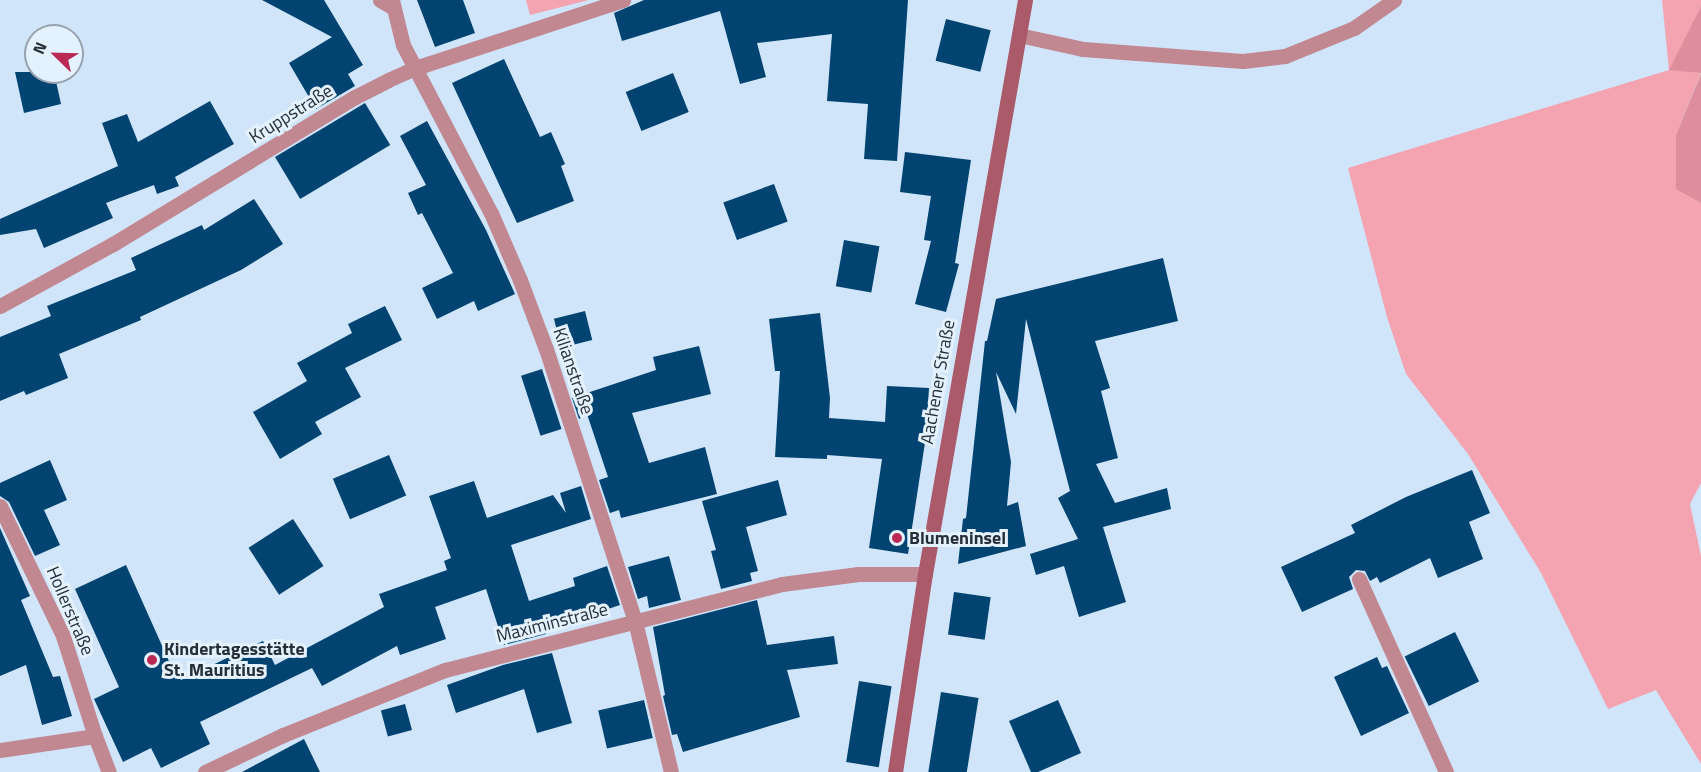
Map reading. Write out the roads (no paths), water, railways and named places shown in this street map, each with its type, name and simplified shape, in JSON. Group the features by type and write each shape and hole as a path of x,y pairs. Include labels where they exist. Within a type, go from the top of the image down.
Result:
{"main road":[{"name":"Aachener Straße","path":"895,772 925,574 1025,0"}],"street":[{"path":"380,0 393,4"},
{"name":"Kruppstraße","path":"0,306 113,244 355,97 415,68 623,0"},
{"path":"1019,35 1083,49 1243,61 1286,56 1354,28 1394,0"},
{"name":"Kilianstraße","path":"393,4 403,45 491,213 520,279 546,349 635,621 671,772"},
{"name":"Hollerstraße","path":"0,506 63,636 95,736"},
{"name":"Maximinstraße","path":"205,772 283,735 445,670 782,584 823,577 925,574"},
{"path":"1359,579 1446,772"},
{"path":"0,750 95,736 109,772"}],"place":[{"name":"Blumeninsel","path":"897,538"},
{"name":"Kindertagesstätte St. Mauritius","path":"152,660"}]}
